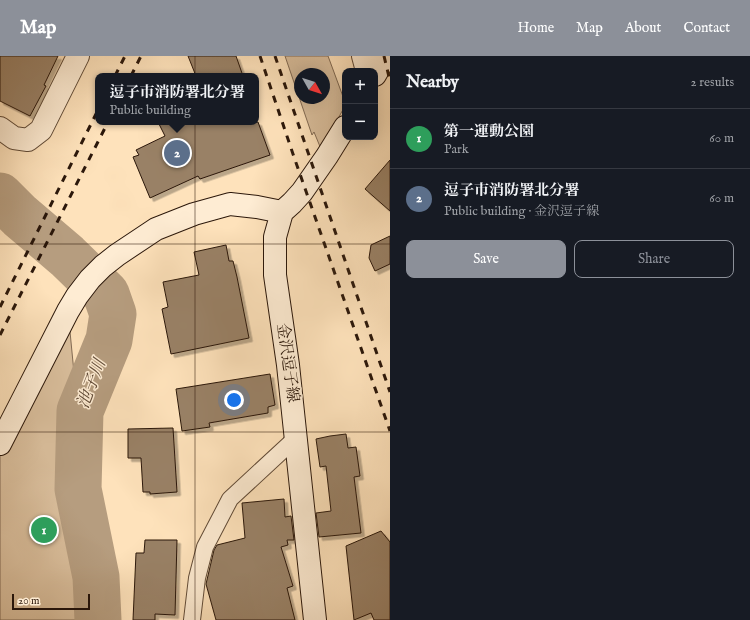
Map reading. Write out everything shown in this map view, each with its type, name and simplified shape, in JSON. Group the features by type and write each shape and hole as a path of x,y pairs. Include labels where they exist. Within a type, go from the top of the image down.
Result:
{"street":[{"path":"0,128 14,138 28,140 41,130 78,56"},
{"path":"363,56 366,68"},
{"path":"378,70 386,56"},
{"path":"0,444 68,311 90,279 103,266 156,229 194,214 230,204 258,207 282,212 302,192 342,132"},
{"name":"金沢逗子線","path":"282,212 275,238 275,275 288,365 315,620"}],"lane":[{"path":"192,620 197,578 205,547 230,499 296,437"}],"shaded area":[{"path":"285,56 328,56 342,94 342,111 321,149 314,132 312,135 301,104 330,104 330,68 294,68 294,82"},
{"path":"68,311 98,620 0,620 0,439"}],"building":[{"path":"0,56 58,56 44,85 46,86 30,116 0,101"},
{"path":"188,56 236,56 242,73 195,73"},
{"path":"160,125 259,125 270,155 200,179 198,176 150,198 133,157 139,155 136,150 165,136"},
{"path":"390,160 390,211 365,189"},
{"path":"390,236 390,264 375,271 369,258 371,245"},
{"path":"226,245 229,261 233,261 237,277 249,338 171,354 162,309 168,307 163,282 199,275 194,252"},
{"path":"270,374 275,405 268,407 268,413 209,423 210,427 182,431 176,389"},
{"path":"173,428 177,492 150,494 150,492 143,492 141,458 128,458 128,429"},
{"path":"346,434 348,448 356,447 360,476 354,477 361,533 319,537 316,513 331,511 326,466 320,467 316,439"},
{"path":"284,499 285,517 291,516 294,540 287,540 288,545 281,547 293,586 287,588 295,620 216,620 206,584 214,550 217,545 245,538 242,503"},
{"path":"381,531 390,542 390,620 374,620 371,613 354,620 346,546"},
{"path":"145,540 177,540 175,615 155,614 155,620 133,620 136,553 144,553"}],"waterway":[{"name":"池子川","path":"0,196 20,216 67,256 106,294 113,314 109,340 80,411 78,489 96,577 98,620"}],"railway":[{"path":"116,73 125,56"},
{"path":"132,73 141,56"},
{"path":"260,56 390,431"},
{"path":"275,56 390,392"},
{"path":"384,56 390,81"},
{"path":"0,307 95,116"},
{"path":"0,335 106,125"}],"place":[{"name":"逗子市消防署北分署","path":"177,153"},
{"name":"第一運動公園","path":"44,530"}]}
